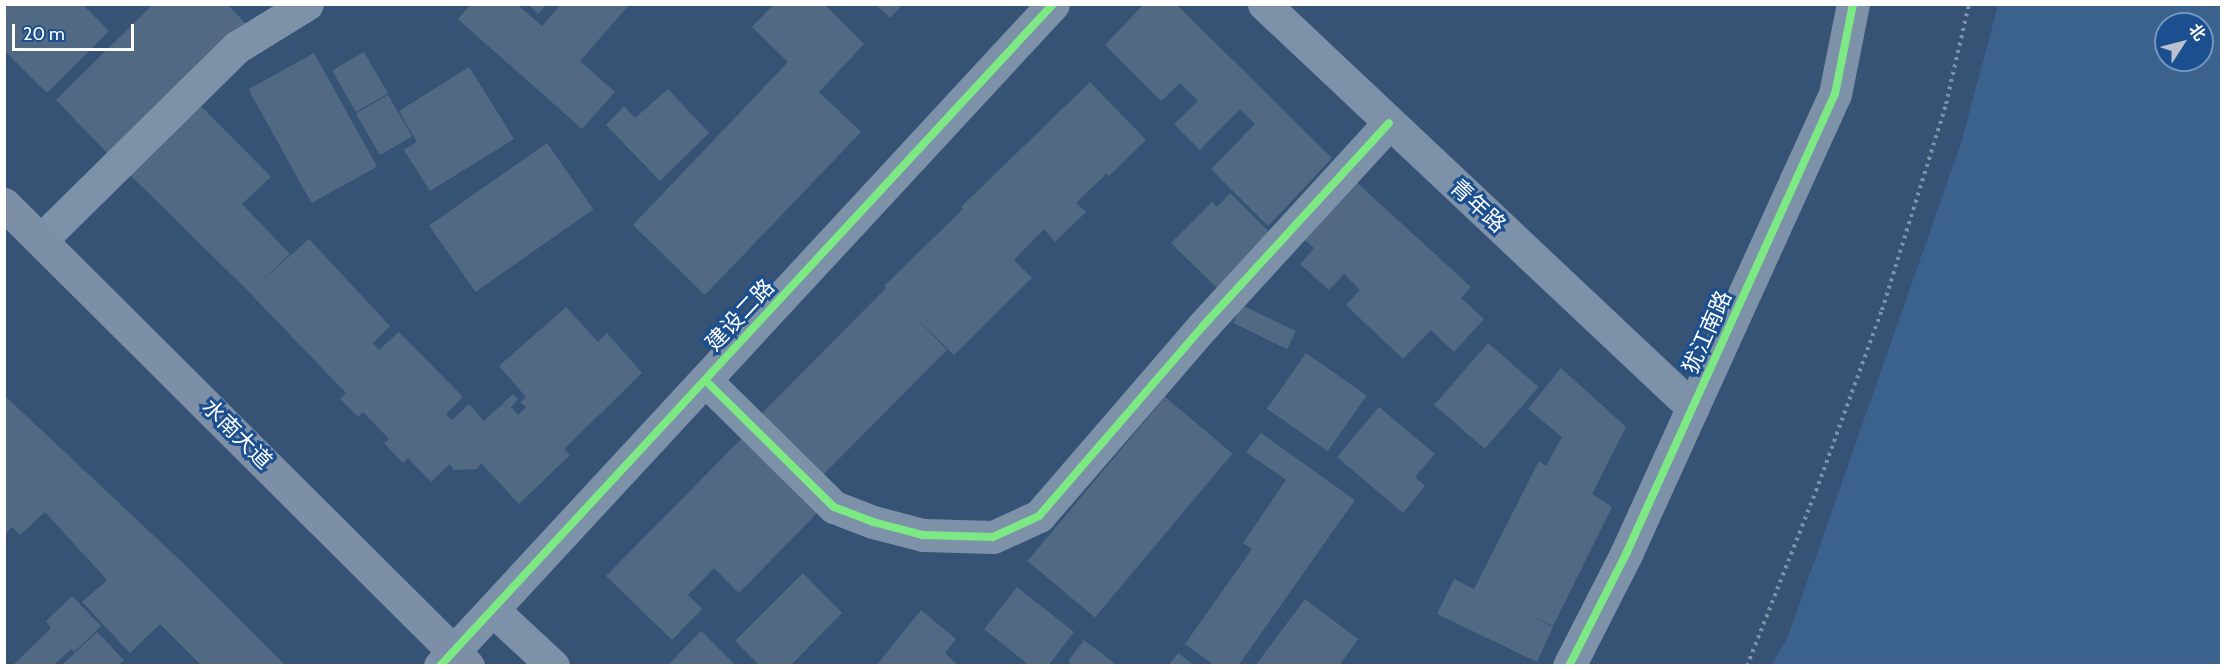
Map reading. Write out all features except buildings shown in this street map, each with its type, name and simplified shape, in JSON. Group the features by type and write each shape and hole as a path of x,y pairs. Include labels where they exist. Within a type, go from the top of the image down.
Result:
{"main road":[{"name":"水南大道","path":"4,204 454,661"}],"street":[{"path":"41,240 237,46 307,4"},
{"name":"建设二路","path":"454,661 493,609 1053,4"},
{"name":"青年路","path":"1264,4 1693,408"},
{"name":"犹江南路","path":"1569,666 1626,554 1835,94 1852,4"},
{"path":"705,380 834,507 873,522 923,535 993,537 1039,516 1203,326 1389,123"},
{"path":"493,609 553,666"}],"path":[{"path":"1747,666 1816,491 1882,310 1946,104 1970,4"}],"water":[{"path":"1998,5 2221,5 2221,665 1771,665 1787,639 1961,143"}],"cycle path":[{"path":"440,666 1053,4"},
{"path":"1569,666 1626,554 1835,94 1853,4"},
{"path":"705,380 834,507 873,522 923,535 993,537 1039,516 1203,326 1389,123"}]}
